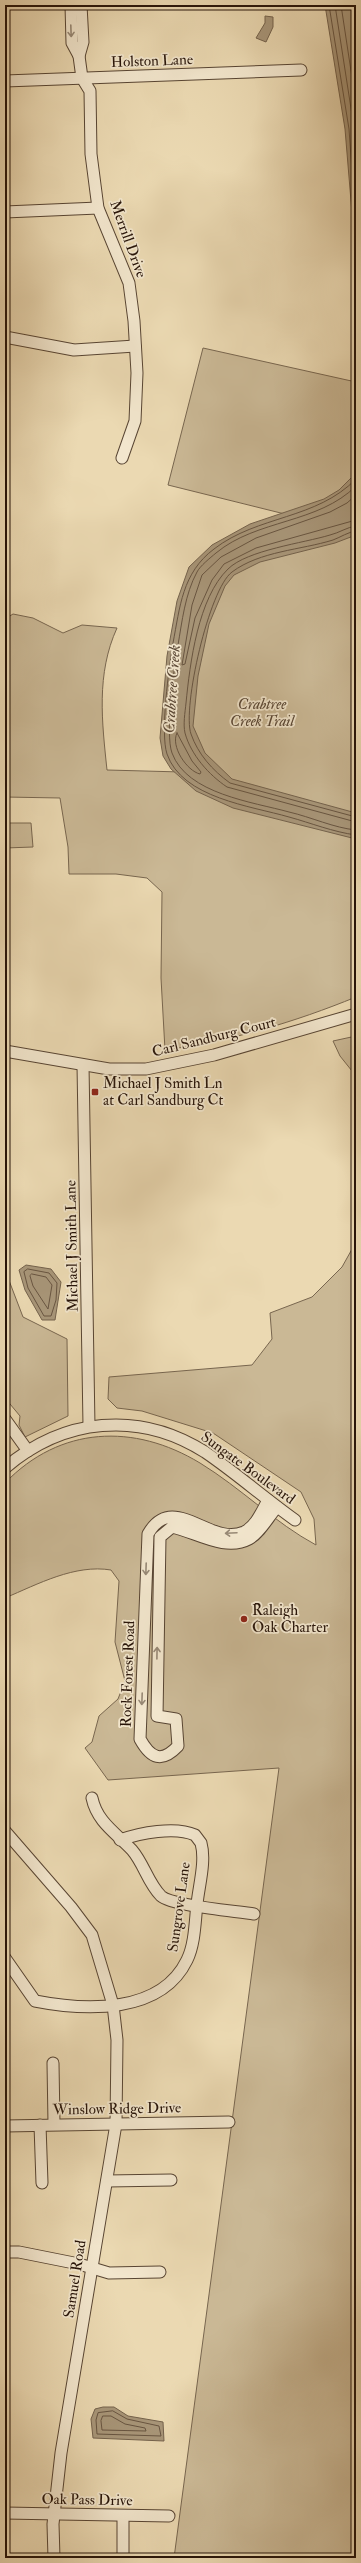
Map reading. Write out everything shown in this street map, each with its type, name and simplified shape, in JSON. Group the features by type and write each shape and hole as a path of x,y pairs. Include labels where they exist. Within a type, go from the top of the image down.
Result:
{"street":[{"path":"71,5 72,43 79,56"},
{"path":"79,56 83,42 81,5"},
{"name":"Merrill Drive","path":"79,56 82,78 90,91 92,154 98,208 129,283 136,346 137,373 135,421 122,458"},
{"name":"Holston Lane","path":"5,81 301,70"},
{"path":"5,212 98,208"},
{"path":"5,337 74,350 136,346"},
{"name":"Carl Sandburg Court","path":"5,1052 83,1065 109,1068 146,1069 180,1064 356,1014"},
{"name":"Michael J Smith Lane","path":"83,1065 89,1426"},
{"path":"5,1419 28,1451"},
{"name":"Sungate Boulevard","path":"5,1468 28,1451 69,1431 89,1426 111,1425 145,1428 186,1442 204,1452 295,1520"},
{"name":"Rock Forest Road","path":"272,1503 249,1539 236,1543 224,1543 172,1527 160,1537 157,1716 176,1719 178,1746 169,1755 157,1757 148,1753 140,1739 148,1534 154,1523 166,1517 183,1518 226,1534 244,1532 254,1524 272,1503"},
{"path":"92,1798 94,1809 120,1840 132,1851 162,1897 168,1901 254,1914"},
{"name":"Samuel Road","path":"5,1831 71,1907 92,1935 113,2005 117,2057 116,2124 91,2266 61,2453 54,2513 54,2558"},
{"name":"Sungrove Lane","path":"5,1958 36,2001 62,2006 113,2005 148,1998 173,1983 188,1959 197,1906 202,1848 195,1835 182,1832 149,1833 120,1840"},
{"path":"53,2063 54,2124"},
{"name":"Winslow Ridge Drive","path":"5,2126 229,2122"},
{"path":"40,2125 42,2183"},
{"path":"107,2181 171,2180"},
{"path":"5,2252 19,2252 91,2266 109,2273 160,2272"},
{"name":"Oak Pass Drive","path":"5,2513 168,2516"},
{"path":"123,2516 123,2558"}],"green space":[{"name":"Crabtree Creek Trail","path":"203,348 356,382 356,997 310,1015 262,1030 165,1050 161,978 162,892 147,878 116,874 69,874 68,847 60,798 5,797 5,619 13,614 33,618 63,633 82,625 117,628 110,645 103,680 102,716 107,770 182,772 186,590 317,522 168,485"},
{"path":"5,823 31,823 33,847 5,848"},
{"path":"356,1036 356,1076 340,1056 333,1041"},
{"path":"356,1242 356,2558 174,2558 279,1768 108,1780 85,1748 92,1742 99,1716 118,1699 125,1681 115,1642 119,1581 111,1570 84,1570 57,1576 5,1598 5,1483 26,1464 49,1450 73,1441 98,1437 124,1437 149,1441 175,1450 200,1463 230,1483 286,1526 316,1545 314,1519 301,1492 213,1433 142,1411 117,1408 108,1399 109,1377 252,1365 272,1339 270,1313 312,1297 342,1267"},
{"path":"5,1270 23,1317 67,1339 68,1416 25,1437 19,1425 20,1416 5,1398"}],"water":[{"path":"325,5 356,5 356,261 345,129"},
{"path":"265,16 273,17 273,27 266,42 256,38 265,23"},
{"name":"Crabtree Creek","path":"356,473 356,535 335,543 260,562 234,575 225,586 209,624 198,676 193,726 205,753 232,779 356,813 356,839 233,808 196,791 171,769 163,756 160,738 167,656 177,601 189,567 212,545 250,524 324,499 339,490"},
{"path":"26,1265 51,1269 61,1282 55,1320 42,1320 25,1290 19,1270"},
{"path":"114,2407 128,2416 163,2422 164,2441 93,2438 91,2419 95,2409"}],"place":[{"name":"Michael J Smith Ln at Carl Sandburg Ct","path":"95,1092"},
{"name":"Raleigh Oak Charter","path":"244,1619"}]}
